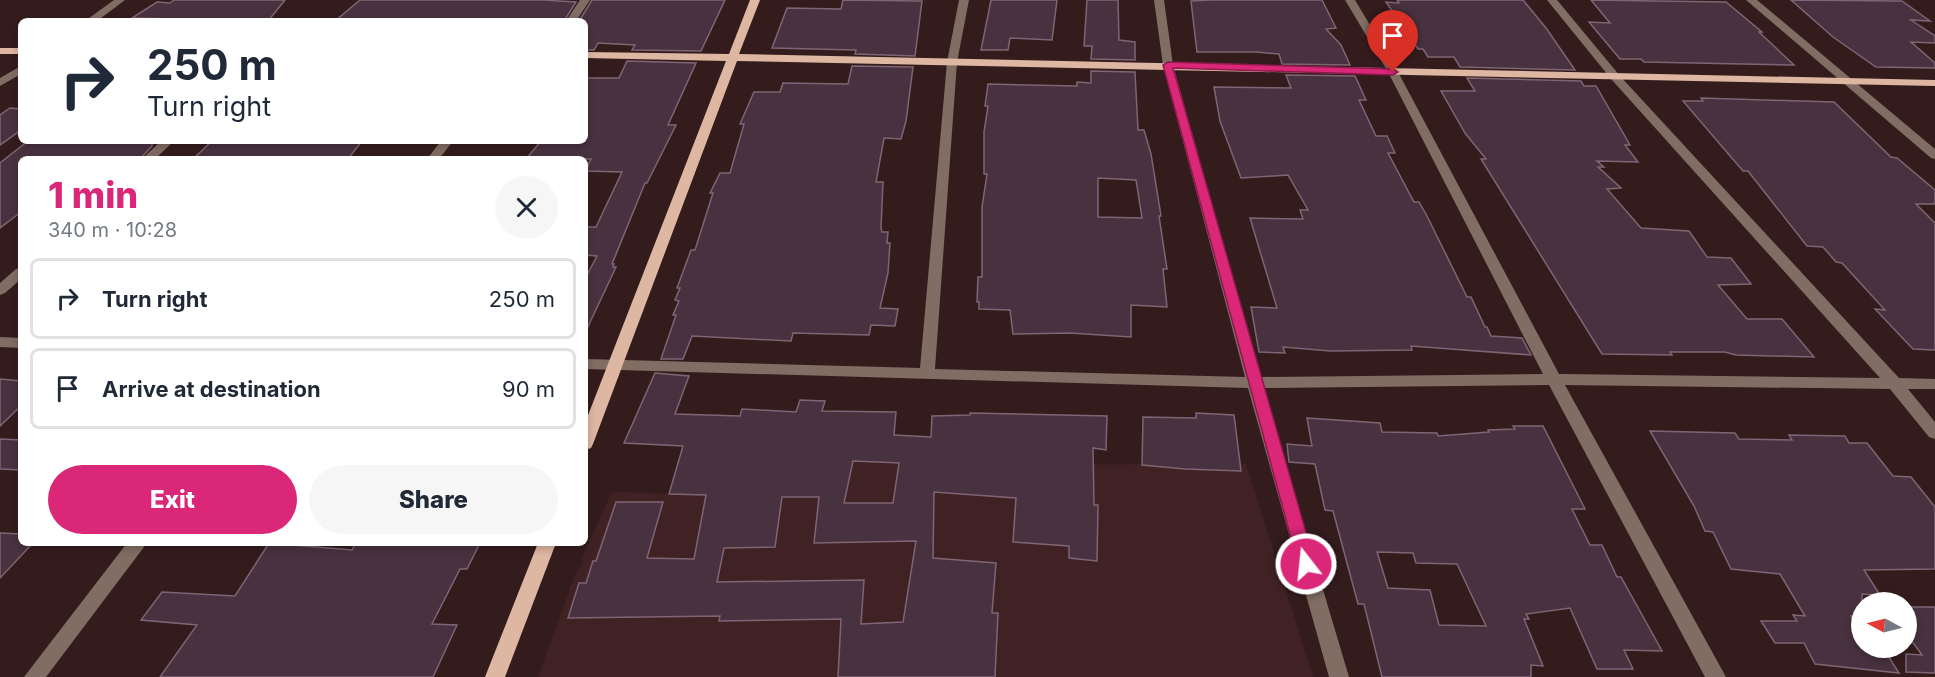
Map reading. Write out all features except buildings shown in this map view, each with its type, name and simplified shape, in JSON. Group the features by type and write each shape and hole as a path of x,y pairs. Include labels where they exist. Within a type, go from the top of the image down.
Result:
{"main road":[{"path":"588,436 755,0"},
{"path":"0,51 18,51"},
{"path":"588,55 1168,65 1616,78 1935,83"},
{"path":"495,677 546,546"}],"street":[{"path":"94,18 120,0"},
{"path":"573,18 585,0"},
{"path":"927,373 952,62 964,0"},
{"path":"1159,0 1168,65 1254,382 1339,677"},
{"path":"1350,0 1393,72 1554,379 1716,677"},
{"path":"1551,0 1616,78 1893,383 1935,433"},
{"path":"1751,0 1935,155"},
{"path":"0,83 18,71"},
{"path":"151,156 165,144"},
{"path":"435,156 445,144"},
{"path":"0,290 18,275"},
{"path":"0,342 18,343"},
{"path":"588,364 1254,382 1554,379 1935,384"},
{"path":"34,677 136,546"}],"shaded area":[{"path":"795,460 930,465 1246,464 1313,677 538,677 575,575 582,565 583,556 612,492 785,497"}],"route":[{"path":"1306,564 1168,65 1393,72"}]}
